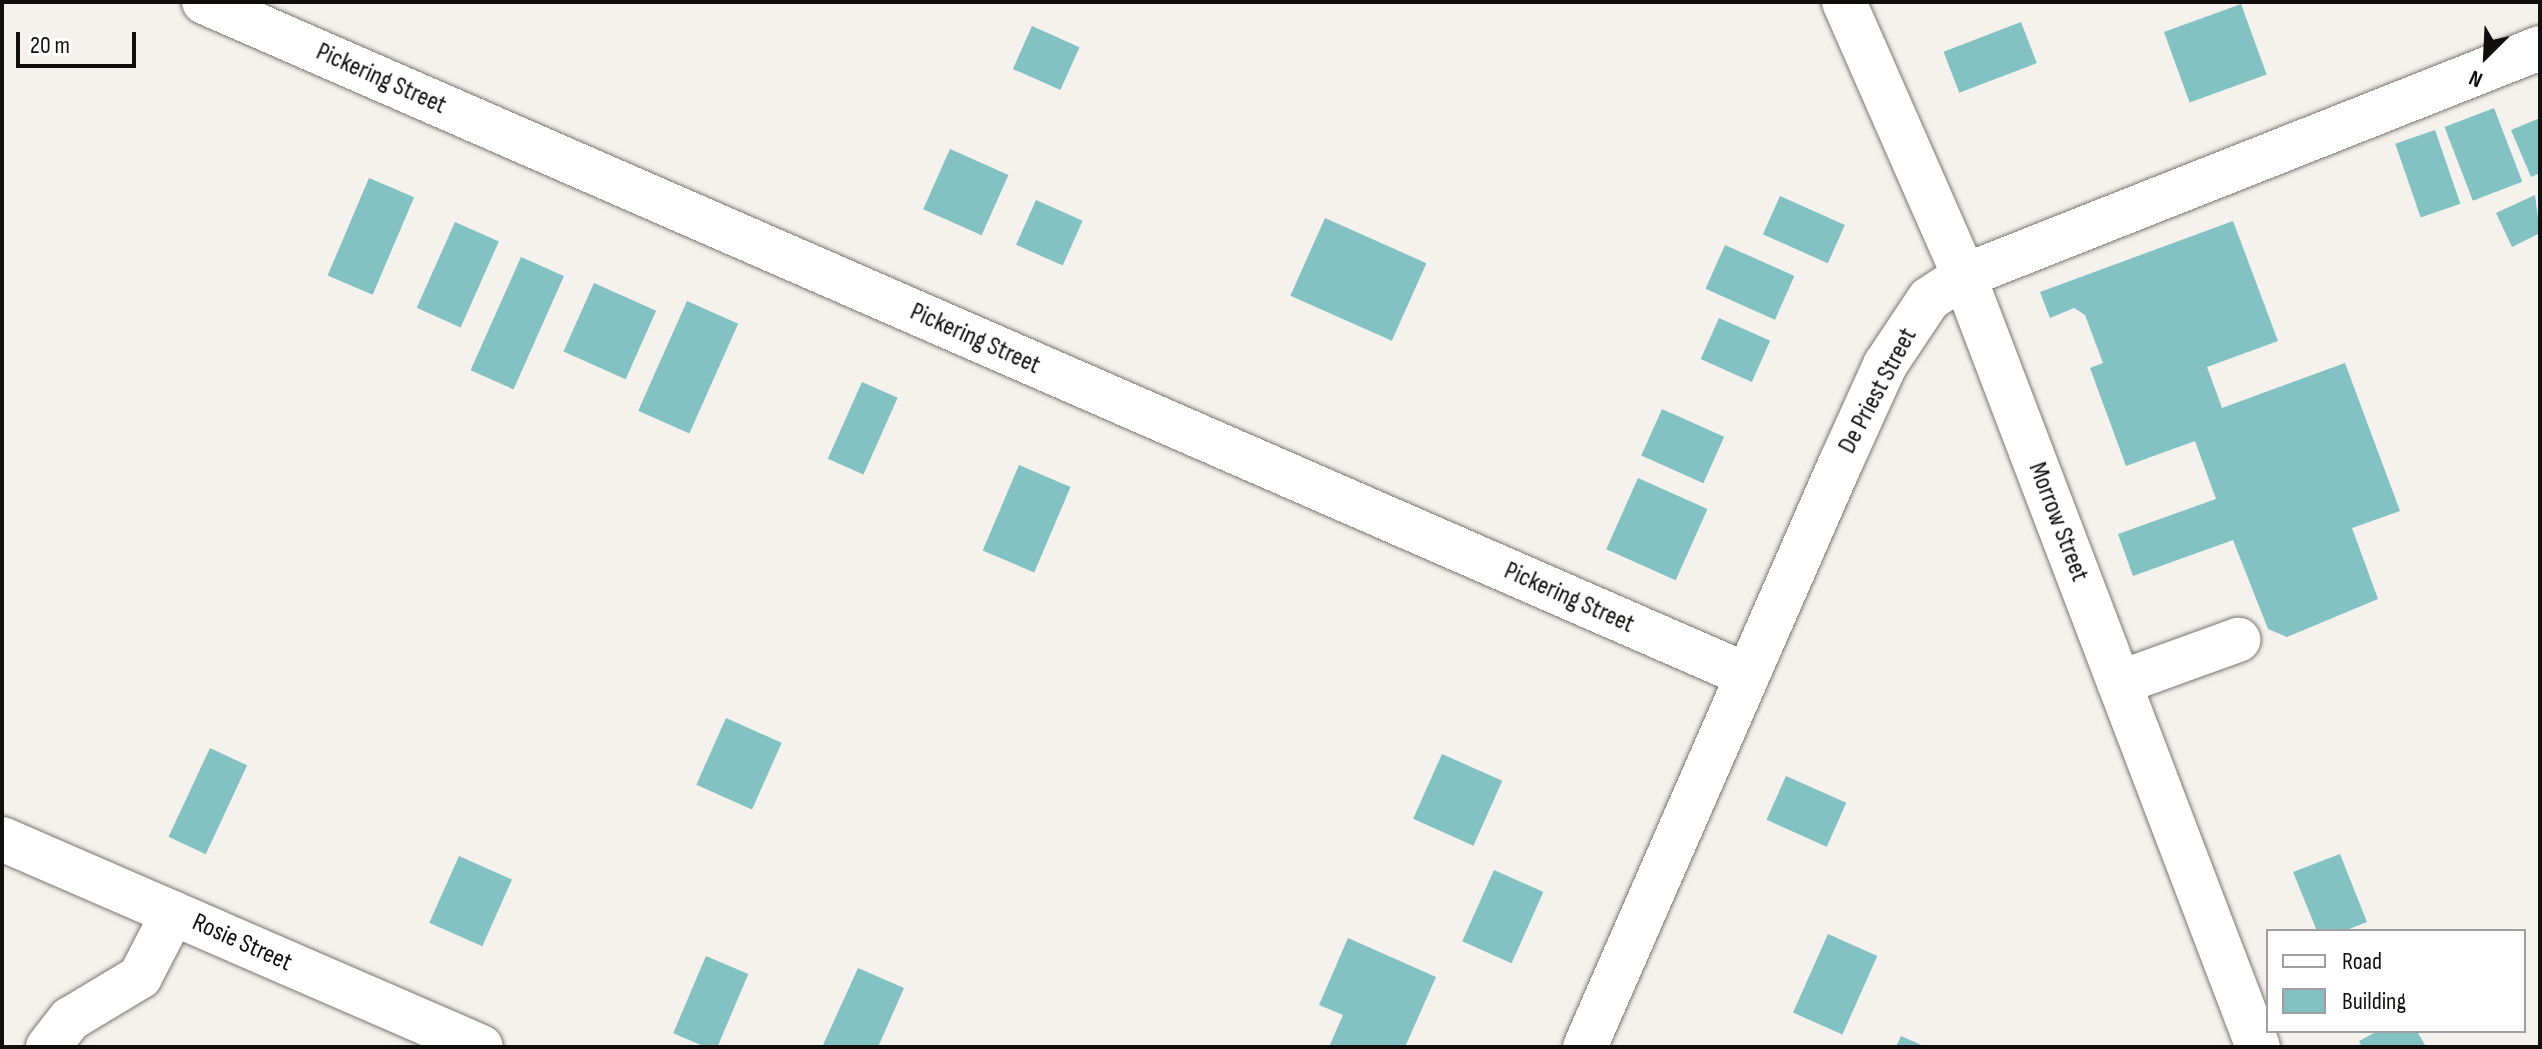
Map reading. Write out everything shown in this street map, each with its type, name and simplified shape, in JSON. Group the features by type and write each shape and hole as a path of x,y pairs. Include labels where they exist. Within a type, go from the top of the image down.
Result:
{"street":[{"name":"Pickering Street","path":"204,2 1747,675"},
{"name":"Morrow Street","path":"1844,2 1964,276 2258,1047"},
{"name":"De Priest Street","path":"1585,1047 1885,365 1929,299 1964,276 2540,48"},
{"path":"2119,683 2238,640"},
{"name":"Rosie Street","path":"2,839 477,1046"},
{"path":"48,1047 70,1019 140,977 173,913"}],"building":[{"path":"2241,4 2267,74 2190,103 2164,32"},
{"path":"2021,22 2037,63 1959,93 1944,52"},
{"path":"1032,26 1080,47 1060,90 1013,69"},
{"path":"2494,108 2522,182 2473,201 2445,127"},
{"path":"2540,118 2540,173 2531,177 2511,130"},
{"path":"2435,130 2460,204 2421,217 2395,144"},
{"path":"950,149 1008,175 982,235 923,209"},
{"path":"369,178 414,197 373,295 328,276"},
{"path":"2535,195 2540,233 2512,247 2496,213"},
{"path":"1780,196 1845,225 1828,263 1763,234"},
{"path":"1036,200 1083,221 1063,266 1016,245"},
{"path":"1325,218 1426,263 1392,341 1290,296"},
{"path":"2233,221 2278,341 2207,367 2222,408 2345,363 2400,511 2352,528 2378,599 2287,637 2268,629 2233,540 2133,576 2118,534 2216,499 2195,441 2126,466 2090,368 2103,363 2085,315 2074,308 2050,318 2040,292"},
{"path":"455,222 499,242 461,327 417,308"},
{"path":"1725,245 1794,276 1775,320 1705,289"},
{"path":"521,257 564,276 514,389 471,370"},
{"path":"594,283 656,311 626,379 563,352"},
{"path":"687,301 738,324 689,433 638,411"},
{"path":"1719,318 1770,341 1752,382 1701,359"},
{"path":"862,382 898,398 863,475 828,459"},
{"path":"1662,409 1724,437 1703,483 1641,456"},
{"path":"1019,465 1071,487 1034,572 983,551"},
{"path":"1638,478 1707,509 1676,580 1606,549"},
{"path":"726,718 782,743 752,809 696,785"},
{"path":"210,748 247,765 206,854 169,837"},
{"path":"1442,754 1502,781 1473,846 1413,819"},
{"path":"1786,776 1846,803 1827,847 1766,820"},
{"path":"2340,854 2367,922 2349,929 2316,929 2293,872"},
{"path":"459,856 512,880 482,946 429,923"},
{"path":"1494,870 1543,892 1512,963 1462,941"},
{"path":"1828,934 1877,956 1842,1035 1793,1013"},
{"path":"1348,938 1436,977 1405,1047 1329,1047 1343,1015 1319,1005"},
{"path":"706,956 748,974 717,1047 705,1047 673,1033"},
{"path":"858,968 904,988 878,1047 823,1045"},
{"path":"2374,1033 2418,1033 2426,1047 2362,1047 2359,1041"},
{"path":"1901,1036 1926,1047 1896,1047"}]}
